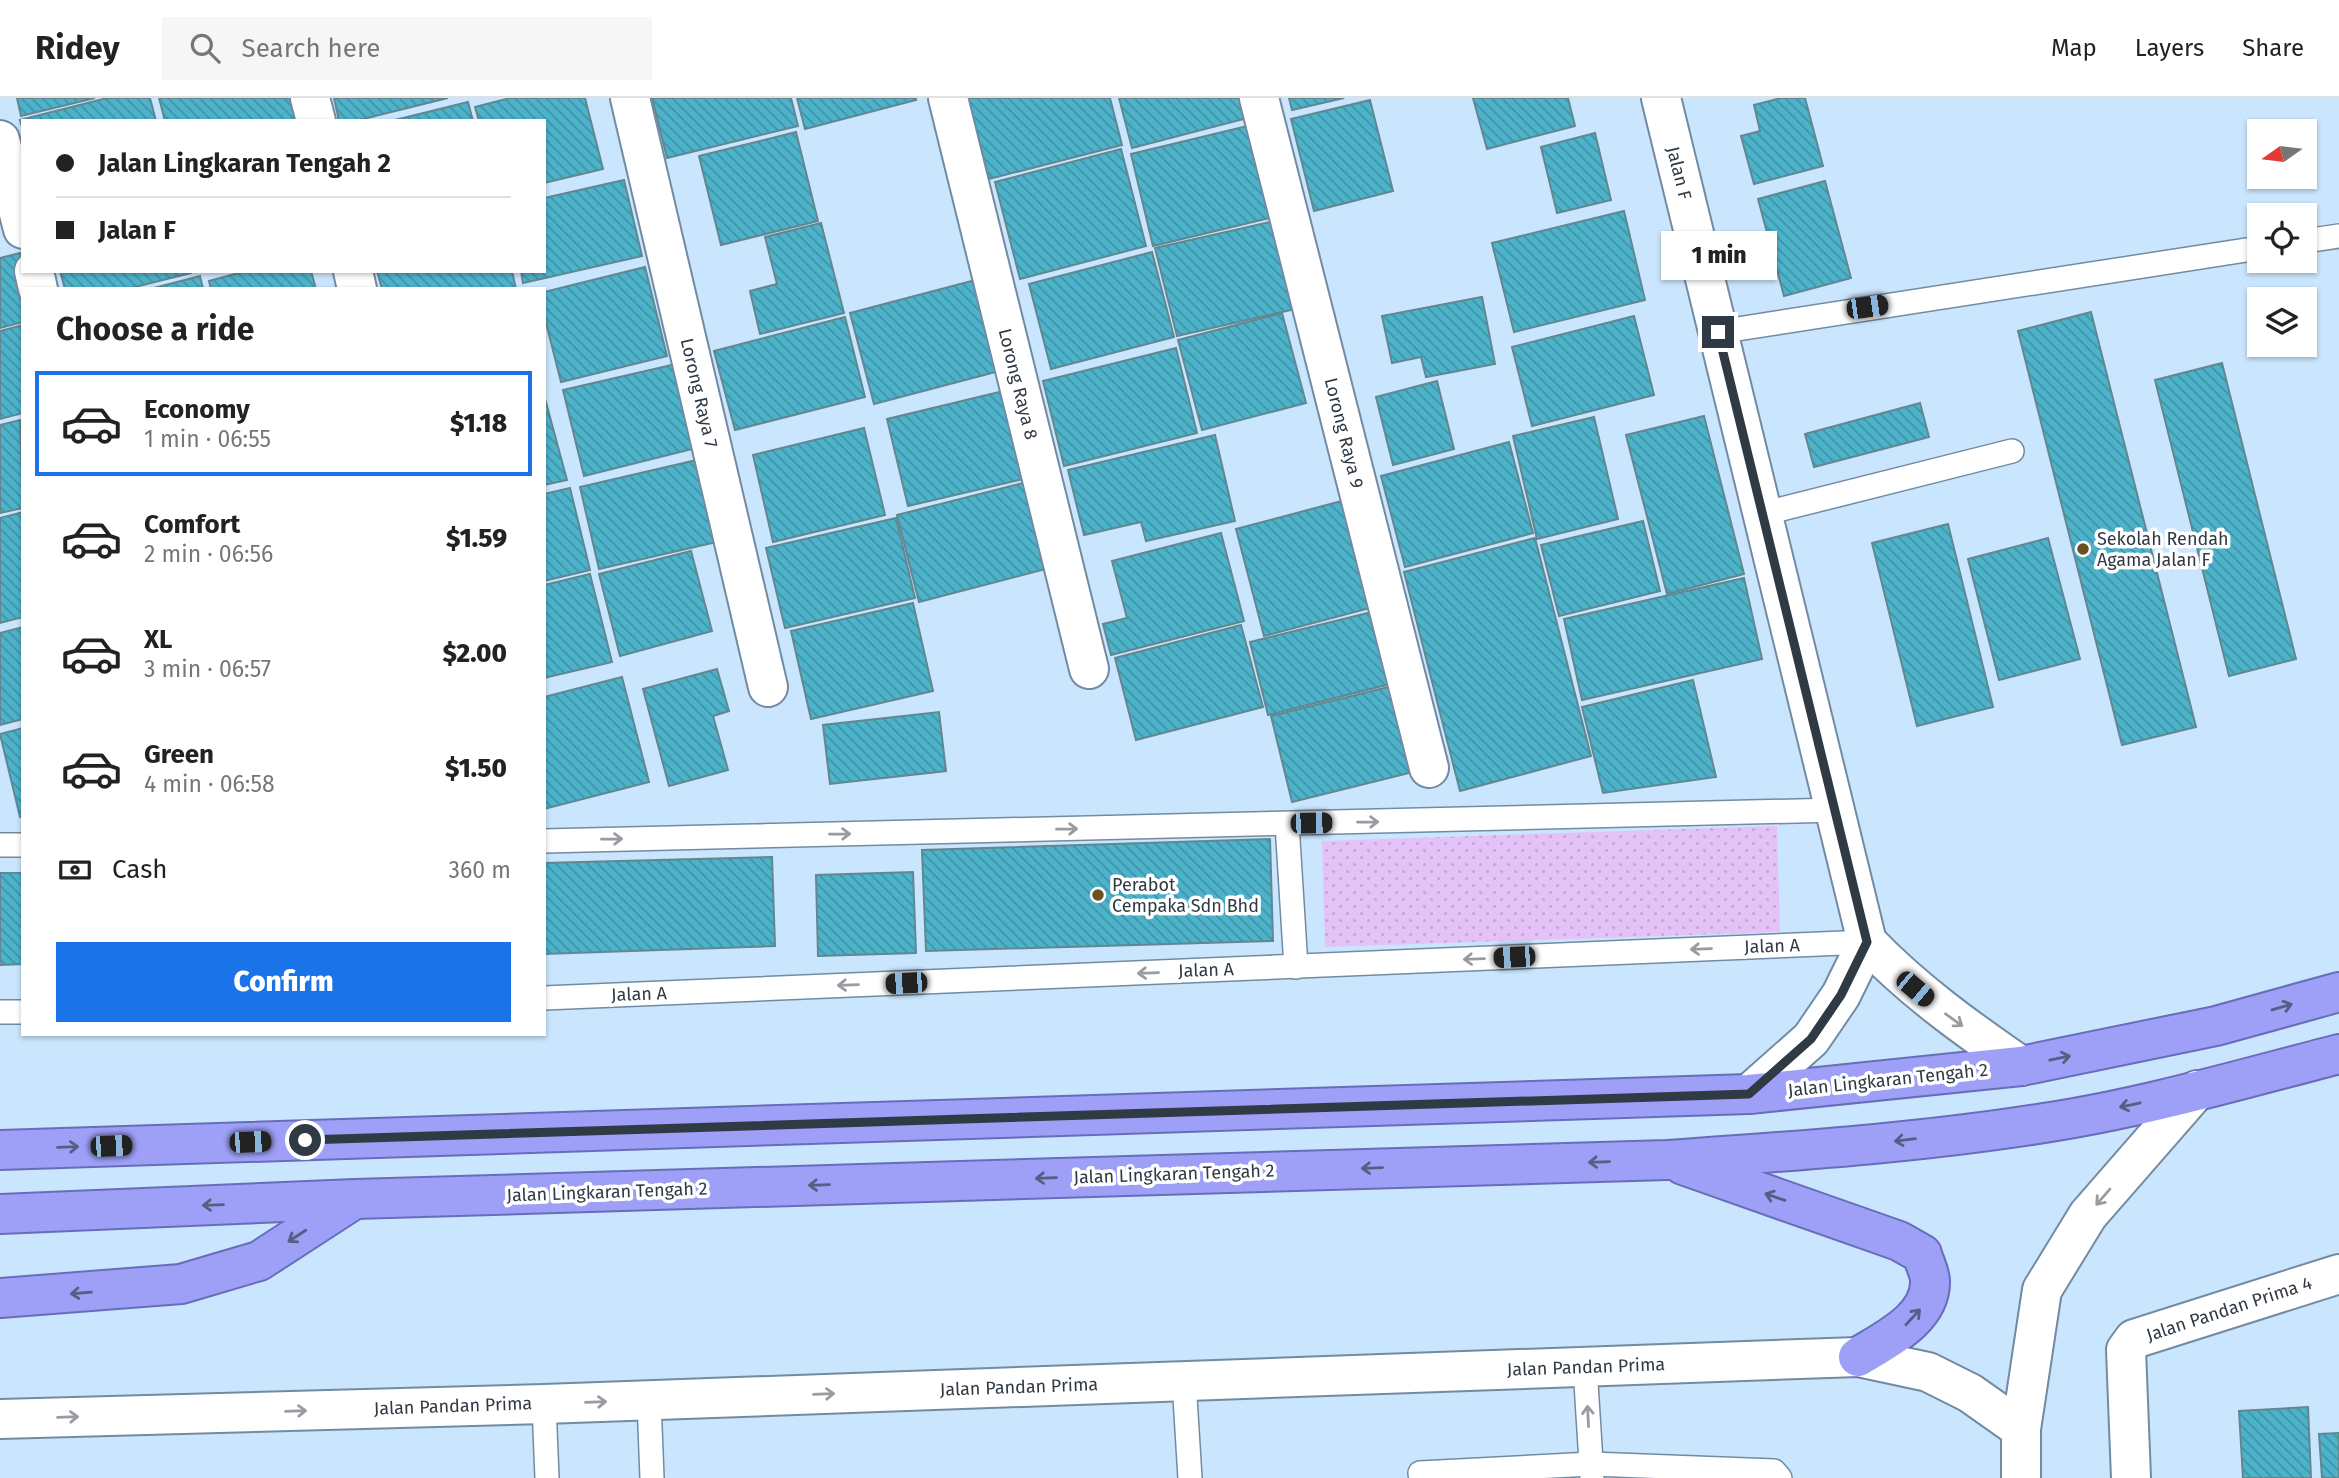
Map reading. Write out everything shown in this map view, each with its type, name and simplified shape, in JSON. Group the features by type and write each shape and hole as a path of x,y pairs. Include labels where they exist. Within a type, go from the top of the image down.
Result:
{"highway":[{"name":"Jalan Lingkaran Tengah 2","path":"0,1150 1749,1094 2021,1066 2216,1026 2339,992"},
{"name":"Jalan Lingkaran Tengah 2","path":"0,1214 355,1199 1667,1160 1857,1146 2045,1123 2197,1090 2339,1054"},
{"path":"1667,1160 1899,1241 1922,1254 1931,1280 1923,1307 1904,1328 1858,1357"},
{"path":"0,1298 181,1284 259,1261 355,1199"}],"street":[{"path":"310,98 315,119"},
{"name":"Lorong Raya 7","path":"630,98 768,687"},
{"name":"Lorong Raya 8","path":"948,98 1089,669"},
{"name":"Lorong Raya 9","path":"1259,98 1429,768"},
{"name":"Jalan F","path":"1661,98 1867,942"},
{"path":"0,140 21,221"},
{"path":"1749,1094 1811,1039 1841,995 1867,942 1899,975 1948,1016 2021,1066"},
{"path":"2021,1478 2021,1429 2042,1290 2088,1215 2197,1090"},
{"name":"Jalan Pandan Prima 4","path":"2131,1478 2126,1350 2134,1339 2339,1274"},
{"name":"Jalan Pandan Prima","path":"0,1419 544,1404 1858,1357 1928,1372 1970,1394 2021,1429"}],"lane":[{"path":"2317,239 2339,236"},
{"path":"1718,332 2247,250"},
{"path":"1762,514 2012,451"},
{"path":"546,841 1836,810"},
{"path":"1287,824 1296,967"},
{"path":"0,845 21,845"},
{"name":"Jalan A","path":"546,998 1867,942"},
{"path":"0,1012 21,1012"},
{"path":"1585,1367 1591,1471"},
{"path":"1184,1381 1190,1478"},
{"path":"649,1400 652,1478"},
{"path":"544,1404 547,1478"},
{"path":"1421,1478 1420,1473 1591,1471 1774,1471 1780,1478"}],"shaded area":[{"path":"1777,826 1780,932 1325,947 1322,841"}],"building":[{"path":"17,98 95,98 21,116"},
{"path":"107,98 150,98 155,119 24,119"},
{"path":"159,98 291,98 296,119 164,119"},
{"path":"334,98 448,98 363,119 339,119"},
{"path":"510,98 585,98 603,169 546,183 546,119 478,119 475,107"},
{"path":"652,98 791,98 798,126 667,158"},
{"path":"797,98 916,98 916,100 805,129"},
{"path":"968,98 1110,98 1122,145 989,179"},
{"path":"1119,98 1250,98 1255,116 1132,148"},
{"path":"1289,98 1344,98 1292,110"},
{"path":"1473,98 1568,98 1575,126 1487,149"},
{"path":"1781,98 1805,98 1823,166 1754,184 1741,136 1760,131 1754,105"},
{"path":"1370,100 1393,191 1314,211 1291,119"},
{"path":"468,102 472,119 399,119"},
{"path":"1260,123 1282,215 1153,246 1131,154"},
{"path":"796,132 818,221 721,245 699,156"},
{"path":"1595,133 1611,200 1557,213 1541,147"},
{"path":"1121,149 1146,246 1020,279 995,182"},
{"path":"624,180 642,256 523,283 521,273 546,273 546,198"},
{"path":"1825,181 1851,278 1784,296 1758,199"},
{"path":"1624,211 1645,300 1514,332 1492,243"},
{"path":"1283,219 1304,307 1177,336 1155,248"},
{"path":"821,223 844,313 760,334 750,291 777,284 765,237"},
{"path":"1152,252 1174,337 1051,369 1029,284"},
{"path":"20,253 23,287 21,323 0,328 0,258"},
{"path":"645,267 667,356 561,382 546,323 546,292"},
{"path":"61,273 191,273 135,287 64,287"},
{"path":"239,273 312,273 315,287 210,287 209,281"},
{"path":"378,273 512,273 516,287 381,287"},
{"path":"200,276 203,287 158,287"},
{"path":"983,278 1007,369 874,404 850,313"},
{"path":"1482,297 1495,364 1426,377 1421,357 1392,363 1382,316"},
{"path":"2091,312 2196,727 2122,745 2018,331"},
{"path":"1282,313 1306,403 1202,430 1178,340"},
{"path":"1634,316 1654,395 1532,426 1512,347"},
{"path":"845,317 865,397 735,430 714,351"},
{"path":"21,326 21,414 0,419 0,331"},
{"path":"1176,348 1197,433 1064,466 1043,381"},
{"path":"2222,363 2296,659 2229,676 2155,380"},
{"path":"676,364 696,448 584,476 563,390"},
{"path":"1437,381 1454,449 1393,465 1376,397"},
{"path":"1016,388 1036,476 908,506 887,419"},
{"path":"546,402 567,480 546,485"},
{"path":"1920,403 1929,437 1814,467 1805,434"},
{"path":"1704,416 1744,574 1667,594 1626,435"},
{"path":"1594,417 1618,519 1537,539 1513,436"},
{"path":"20,420 21,508 0,513 0,425"},
{"path":"864,428 885,515 773,542 753,455"},
{"path":"1215,435 1235,521 1146,541 1141,522 1084,535 1068,470"},
{"path":"1509,442 1533,533 1405,567 1381,476"},
{"path":"701,459 721,541 599,569 580,487"},
{"path":"1035,480 1057,566 919,602 897,515"},
{"path":"570,488 590,570 546,581 546,494"},
{"path":"1353,498 1381,605 1264,636 1236,529"},
{"path":"21,513 21,618 0,623 0,518"},
{"path":"896,518 915,598 785,628 766,548"},
{"path":"1643,521 1660,591 1559,616 1541,545"},
{"path":"1948,524 1993,707 1917,726 1872,543"},
{"path":"1221,533 1244,621 1111,655 1103,624 1127,618 1112,561"},
{"path":"1535,538 1591,756 1460,791 1404,572"},
{"path":"2048,538 2080,659 1999,680 1968,559"},
{"path":"691,551 712,631 620,656 599,574"},
{"path":"590,574 612,662 546,678 546,585"},
{"path":"1744,578 1762,659 1582,700 1564,619"},
{"path":"913,603 933,691 811,719 791,631"},
{"path":"1384,609 1402,681 1268,715 1250,642"},
{"path":"1241,625 1263,707 1136,740 1115,658"},
{"path":"21,628 21,720 0,725 0,633"},
{"path":"717,669 729,711 713,716 728,770 669,786 643,689"},
{"path":"622,677 649,782 546,808 546,696"},
{"path":"1693,680 1716,777 1603,793 1582,707"},
{"path":"1396,685 1417,771 1292,802 1271,716"},
{"path":"939,712 946,771 830,784 823,725"},
{"path":"21,729 20,817 0,734"},
{"name":"Perabot Cempaka Sdn Bhd","path":"1270,839 1273,941 926,951 922,850"},
{"path":"772,857 775,946 546,954 546,863"},
{"path":"913,872 916,953 818,956 816,875"},
{"path":"0,873 21,873 21,964 0,965"},
{"path":"2308,1407 2311,1478 2243,1478 2239,1411"},
{"path":"2339,1433 2339,1478 2322,1478 2319,1434"}],"place":[{"name":"Sekolah Rendah Agama Jalan F","path":"2083,549"},
{"name":"Perabot Cempaka Sdn Bhd","path":"1098,895"}],"route":[{"path":"305,1140 1749,1094 1811,1039 1841,995 1867,942 1718,332"}]}
